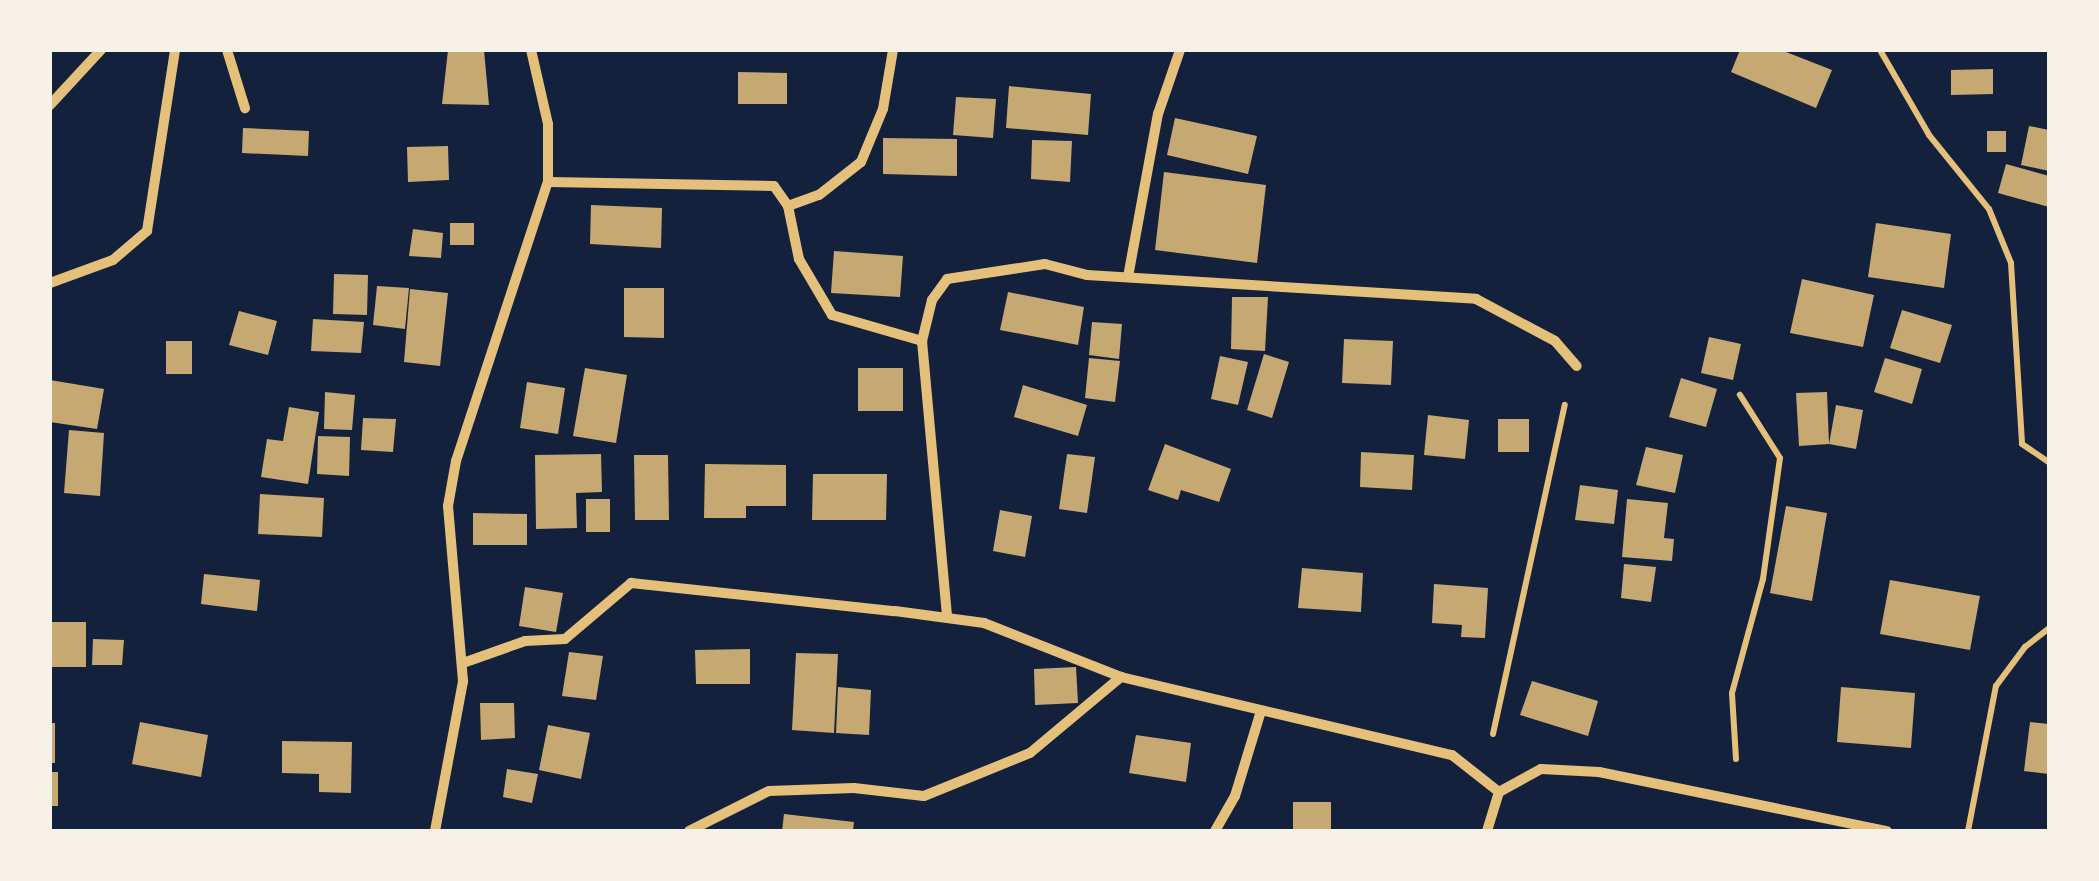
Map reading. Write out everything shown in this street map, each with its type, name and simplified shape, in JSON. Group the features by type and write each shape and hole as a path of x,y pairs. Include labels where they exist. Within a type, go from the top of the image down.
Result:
{"street":[{"path":"50,106 100,50"},
{"path":"50,283 113,260 148,232 175,50"},
{"path":"227,50 246,108"},
{"path":"436,831 463,663 448,506 453,476 548,182 548,124 531,50"},
{"path":"788,206 819,196 861,162 883,109 892,50"},
{"path":"1128,276 1158,114 1180,50"},
{"path":"548,182 774,186 788,206 799,259 832,315 922,341"},
{"path":"946,618 922,341 932,300 946,279 1044,264 1128,276 1476,298 1554,341 1577,366"},
{"path":"463,663 526,641 565,639 631,583 946,618 984,623 1121,677 1260,714 1452,755 1480,772 1499,792"},
{"path":"689,831 769,790 854,788 924,796 1030,754 1121,677"},
{"path":"1215,831 1234,796 1260,714"},
{"path":"1488,831 1499,792 1541,768 1599,772 1887,831"}],"path":[{"path":"1880,50 1929,135 1989,210 2011,263 2022,444 2049,462"},
{"path":"1480,772 1506,693 1550,455 1577,366"},
{"path":"1738,800 1732,693 1763,579 1780,458 1740,394"},
{"path":"1968,831 1996,686 2025,647 2049,628"}],"building":[{"path":"448,50 484,50 489,105 442,104"},
{"path":"1740,50 1781,50 1832,70 1816,108 1731,72"},
{"path":"1993,69 1993,94 1951,95 1951,70"},
{"path":"738,72 787,73 787,104 738,104"},
{"path":"1009,86 1091,94 1088,135 1006,128"},
{"path":"956,97 996,99 993,138 953,135"},
{"path":"1175,118 1257,136 1248,174 1167,155"},
{"path":"2029,126 2049,130 2049,171 2021,165"},
{"path":"243,128 309,131 308,156 242,153"},
{"path":"1987,131 2006,131 2006,152 1987,152"},
{"path":"883,138 957,139 957,176 883,174"},
{"path":"1032,140 1072,141 1070,182 1031,179"},
{"path":"448,146 449,180 408,182 407,147"},
{"path":"2006,164 2049,176 2049,207 1998,193"},
{"path":"1164,172 1266,185 1257,263 1155,250"},
{"path":"591,205 662,208 661,248 590,244"},
{"path":"450,223 474,223 474,245 450,245"},
{"path":"1876,223 1951,234 1944,288 1868,277"},
{"path":"413,229 443,233 441,258 409,256"},
{"path":"834,251 903,256 900,297 831,293"},
{"path":"334,274 368,275 367,315 333,314"},
{"path":"1802,279 1874,295 1863,347 1790,333"},
{"path":"377,286 409,288 405,329 373,325"},
{"path":"624,288 664,288 664,338 624,337"},
{"path":"410,289 448,293 440,366 404,362"},
{"path":"1008,292 1084,307 1078,345 1000,330"},
{"path":"1232,297 1268,297 1265,351 1231,349"},
{"path":"1902,310 1952,325 1940,363 1890,348"},
{"path":"239,311 277,321 268,355 229,345"},
{"path":"313,319 364,322 361,353 311,351"},
{"path":"1092,322 1122,324 1119,359 1089,355"},
{"path":"1709,337 1741,344 1733,380 1701,373"},
{"path":"1344,339 1393,341 1391,385 1342,383"},
{"path":"166,341 192,341 192,374 166,374"},
{"path":"1264,354 1289,362 1272,418 1247,410"},
{"path":"1220,356 1248,362 1238,405 1211,399"},
{"path":"1089,358 1120,361 1115,402 1085,398"},
{"path":"1885,358 1922,369 1912,404 1874,392"},
{"path":"585,368 627,375 616,443 573,436"},
{"path":"858,368 903,368 903,411 858,411"},
{"path":"1681,378 1717,389 1706,427 1669,417"},
{"path":"50,380 104,389 97,429 50,422"},
{"path":"527,382 565,388 558,434 520,428"},
{"path":"1023,385 1087,405 1078,436 1014,417"},
{"path":"325,392 355,395 352,430 324,429"},
{"path":"1827,392 1829,444 1799,446 1796,393"},
{"path":"1836,405 1863,410 1856,449 1829,444"},
{"path":"289,407 319,412 308,484 261,477 267,439 283,441"},
{"path":"1428,415 1469,420 1465,459 1424,455"},
{"path":"363,418 396,419 393,452 361,450"},
{"path":"1498,419 1529,419 1529,452 1498,452"},
{"path":"69,430 104,433 100,496 64,493"},
{"path":"318,436 350,437 349,476 317,474"},
{"path":"1165,444 1231,469 1219,502 1181,490 1178,500 1148,490"},
{"path":"1646,447 1683,455 1675,493 1636,485"},
{"path":"1361,452 1414,455 1412,490 1360,487"},
{"path":"601,454 602,492 576,493 577,528 536,529 535,455"},
{"path":"1067,454 1095,457 1087,513 1059,509"},
{"path":"634,455 668,455 669,520 635,520"},
{"path":"705,464 786,465 786,506 746,506 746,518 704,518"},
{"path":"813,474 887,474 886,520 812,520"},
{"path":"1580,485 1618,490 1614,524 1575,520"},
{"path":"260,494 324,498 322,537 258,534"},
{"path":"586,499 610,499 610,532 586,532"},
{"path":"1627,499 1668,503 1664,538 1674,539 1672,561 1622,557"},
{"path":"1786,506 1827,513 1812,601 1770,593"},
{"path":"1000,510 1032,516 1025,557 993,551"},
{"path":"473,513 527,514 527,545 473,545"},
{"path":"1624,564 1656,567 1651,602 1621,598"},
{"path":"1302,568 1363,573 1361,612 1298,608"},
{"path":"204,574 260,580 257,611 201,604"},
{"path":"1890,580 1980,596 1970,650 1880,634"},
{"path":"1434,584 1488,588 1485,638 1461,637 1462,625 1432,623"},
{"path":"525,587 563,593 556,632 519,626"},
{"path":"50,622 86,622 86,667 50,667"},
{"path":"93,639 124,640 122,665 92,665"},
{"path":"750,649 750,684 696,684 695,650"},
{"path":"569,652 603,656 596,700 562,696"},
{"path":"796,653 838,654 834,733 792,730"},
{"path":"1076,667 1078,703 1035,705 1034,669"},
{"path":"1532,681 1598,701 1588,736 1520,715"},
{"path":"838,687 871,690 869,735 836,733"},
{"path":"1841,687 1915,693 1911,748 1837,742"},
{"path":"480,703 514,703 515,738 481,740"},
{"path":"140,722 208,735 201,777 132,764"},
{"path":"2030,722 2049,724 2049,774 2024,771"},
{"path":"50,723 55,723 55,763 50,763"},
{"path":"548,725 590,733 581,779 539,770"},
{"path":"1136,735 1191,743 1186,782 1129,773"},
{"path":"282,741 352,742 351,793 319,792 319,774 282,773"},
{"path":"507,769 538,774 532,803 503,797"},
{"path":"50,772 58,772 58,806 50,806"},
{"path":"1293,802 1331,802 1331,831 1293,831"},
{"path":"784,814 854,822 853,831 782,831"}]}
